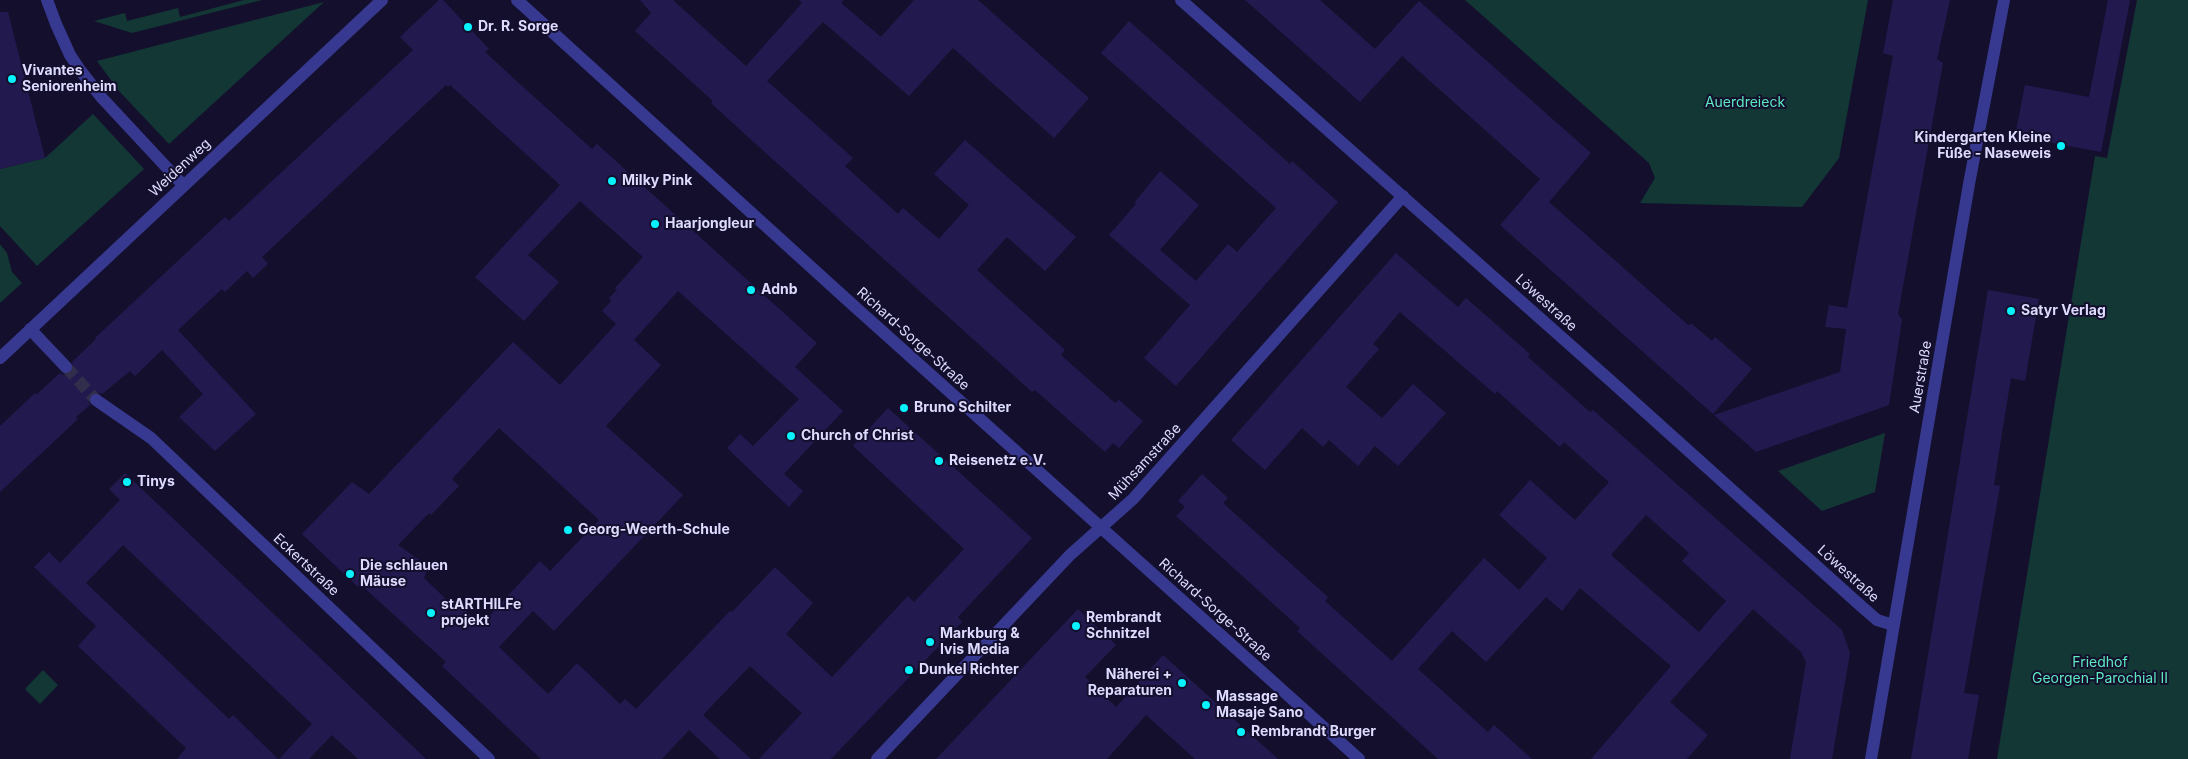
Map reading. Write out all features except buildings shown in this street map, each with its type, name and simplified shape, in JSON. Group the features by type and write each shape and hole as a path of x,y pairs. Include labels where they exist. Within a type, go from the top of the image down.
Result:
{"street":[{"path":"48,0 70,55 80,70 102,98 183,185"},
{"name":"Weidenweg","path":"0,358 382,0"},
{"name":"Richard-Sorge-Straße","path":"517,0 1358,759"},
{"name":"Löwestraße","path":"1181,0 1866,611 1877,620 1893,625"},
{"name":"Auerstraße","path":"1871,759 1969,184 2004,0"},
{"name":"Mühsamstraße","path":"877,759 1070,555 1133,499 1402,196"},
{"path":"30,329 66,367"},
{"name":"Eckertstraße","path":"96,400 151,438 489,759"}],"green space":[{"path":"244,0 262,0 132,33 94,21 125,13 127,21 178,8 180,17"},
{"name":"Auerdreieck","path":"1465,0 1868,0 1839,158 1802,207 1640,203 1655,178 1649,163"},
{"name":"Friedhof Georgen-Parochial II","path":"2137,0 2188,0 2188,759 1997,759 2095,156 2107,158"},
{"path":"324,2 169,144 119,91 97,61"},
{"path":"93,114 144,169 37,266 0,226 0,169 45,158"},
{"path":"0,244 7,253 12,272 22,283 0,303"},
{"path":"1885,433 1875,492 1822,511 1778,471"},
{"path":"43,670 58,685 40,704 25,689"}],"tunnel":[{"path":"66,367 96,400"}],"place":[{"name":"Dr. R. Sorge","path":"468,27"},
{"name":"Vivantes Seniorenheim","path":"12,79"},
{"name":"Kindergarten Kleine Füße - Naseweis","path":"2061,146"},
{"name":"Milky Pink","path":"612,181"},
{"name":"Haarjongleur","path":"655,224"},
{"name":"Adnb","path":"751,290"},
{"name":"Satyr Verlag","path":"2011,311"},
{"name":"Bruno Schilter","path":"904,408"},
{"name":"Church of Christ","path":"791,436"},
{"name":"Reisenetz e.V.","path":"939,461"},
{"name":"Tinys","path":"127,482"},
{"name":"Georg-Weerth-Schule","path":"568,530"},
{"name":"Die schlauen Mäuse","path":"350,574"},
{"name":"stARTHILFe projekt","path":"431,613"},
{"name":"Rembrandt Schnitzel","path":"1076,626"},
{"name":"Markburg & Ivis Media","path":"930,642"},
{"name":"Dunkel Richter","path":"909,670"},
{"name":"Näherei + Reparaturen","path":"1182,683"},
{"name":"Massage Masaje Sano","path":"1206,705"},
{"name":"Rembrandt Burger","path":"1241,732"}]}
